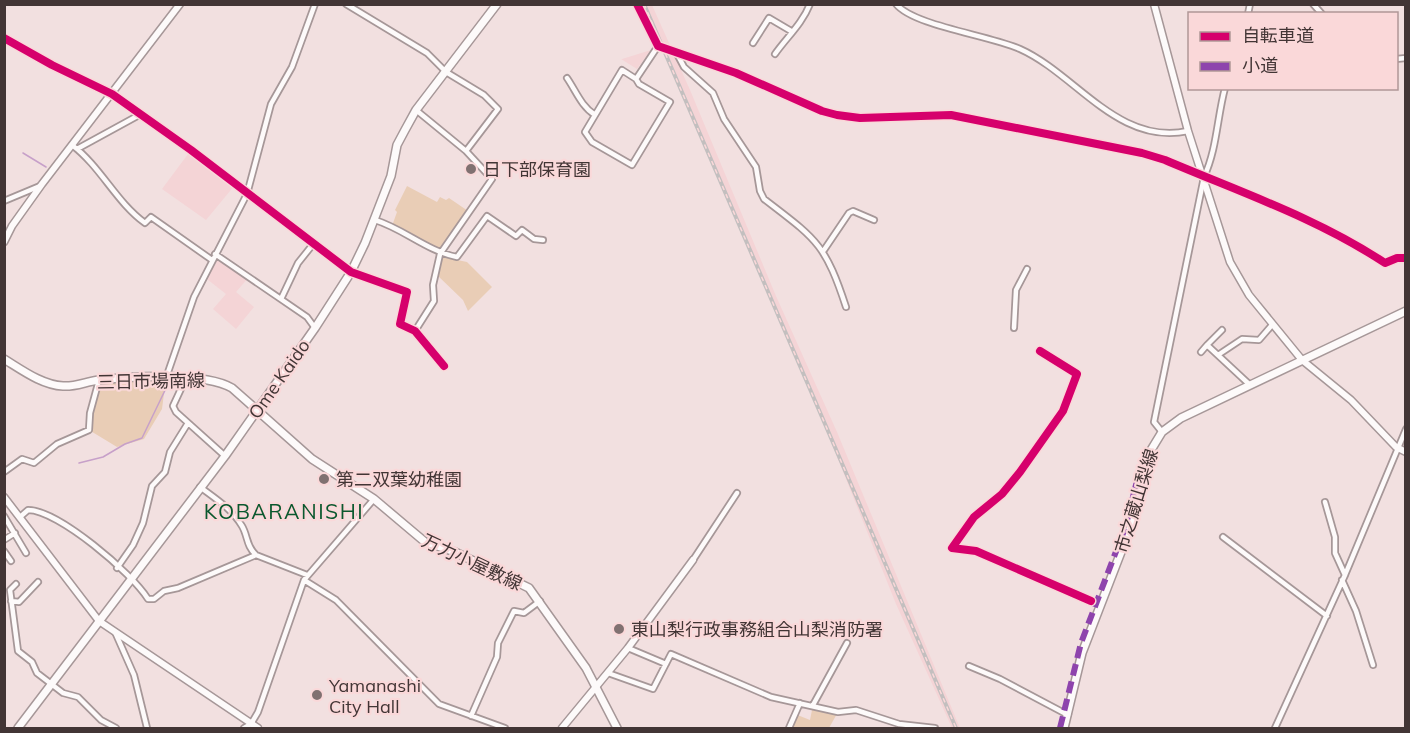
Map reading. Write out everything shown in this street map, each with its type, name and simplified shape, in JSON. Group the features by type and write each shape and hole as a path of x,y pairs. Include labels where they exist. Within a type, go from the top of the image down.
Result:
{"main road":[{"name":"Ome Kaido","path":"18,728 225,456 315,328 351,272 375,220 391,176 397,145 416,110 497,4"},
{"name":"市之蔵山梨線","path":"1064,729 1082,653 1097,609 1133,521 1148,455 1162,432 1174,422 1406,311"},
{"name":"三日市場南線","path":"4,359 40,380 62,386 99,380 166,378 222,382 258,409"},
{"name":"万力小屋敷線","path":"258,409 312,459 374,499 425,542 455,552 523,585 540,601 586,668 616,729"}],"street":[{"path":"4,242 7,229 75,147 180,4"},
{"path":"166,378 183,322 247,194 271,104 292,67 315,4"},
{"path":"346,4 427,53 446,72 484,95 498,109 466,151"},
{"path":"637,4 658,46 837,115 860,118 951,115 1142,153 1166,160 1308,219 1347,238 1384,263 1397,258 1406,258"},
{"path":"775,54 791,32 802,23 810,4"},
{"path":"896,4 910,17 964,30 1019,48 1058,72 1076,90 1114,115 1136,126 1167,134 1188,131"},
{"path":"1154,4 1188,131 1230,262 1249,295 1302,360 1351,400 1396,447 1406,452"},
{"path":"753,43 769,18 791,32"},
{"path":"4,38 52,65 112,94 351,272 407,292 400,324 415,332 444,366"},
{"path":"636,79 658,46"},
{"path":"676,52 684,67 713,93 724,119 756,167 762,196 812,235 824,250 846,307"},
{"path":"622,70 636,79 639,84 670,102 632,165 592,142 585,132 595,115 622,70"},
{"path":"567,78 571,89 584,103 586,109 595,115"},
{"path":"1162,432 1154,422 1204,177 1212,159 1217,115 1224,90"},
{"path":"415,332 434,301 433,285 440,254 492,179 466,151 416,110"},
{"path":"75,147 141,114"},
{"path":"75,147 132,213 145,223 151,217 163,223 212,260"},
{"path":"4,201 42,184"},
{"path":"824,250 849,213 853,211 874,220"},
{"path":"375,220 392,226 440,254 457,257 487,216 516,236 522,230 534,239 543,240"},
{"path":"281,299 298,263 314,243"},
{"path":"215,254 307,317 315,328"},
{"path":"1014,328 1016,290 1027,269"},
{"path":"1218,355 1242,339 1258,340 1272,325"},
{"path":"1201,352 1222,330"},
{"path":"1207,345 1250,385"},
{"path":"1040,351 1077,374 1063,411 1014,481 974,517 952,548 976,551 1091,601"},
{"path":"186,378 173,406 176,412 225,456"},
{"path":"4,472 22,459 34,463 57,444 89,430 90,413 99,380"},
{"path":"117,568 133,545 143,523 152,486 165,472 170,452 188,423"},
{"path":"1275,729 1327,616 1396,447 1406,429"},
{"path":"200,487 235,515 244,529 249,549 256,555 306,577 336,600 439,704 505,729"},
{"path":"562,729 628,648 693,560 736,493"},
{"path":"4,497 99,621 258,729"},
{"path":"244,729 251,724 258,712 306,577 374,499"},
{"path":"1325,502 1335,537 1335,553 1373,665"},
{"path":"20,517 28,510 38,510 80,534 117,568 132,578 148,598 154,599 164,591 178,588 256,555"},
{"path":"4,516 26,554"},
{"path":"4,540 15,533"},
{"path":"1223,537 1327,616"},
{"path":"4,550 11,561"},
{"path":"11,601 19,602 38,582"},
{"path":"16,584 10,590 18,651 32,662 37,673 63,693 78,697 101,720 116,729"},
{"path":"471,716 497,657 498,643 514,611 524,613 540,601"},
{"path":"115,632 134,675 147,729"},
{"path":"813,705 847,643"},
{"path":"628,648 666,664"},
{"path":"608,673 652,689 671,654 747,688 838,712 856,710 899,724 935,729"},
{"path":"969,666 1000,679 1068,714"},
{"path":"789,729 800,703"}],"shaded area":[{"path":"644,5 652,5 690,90 776,296 837,432 960,728 952,728 896,604 816,404"},
{"path":"651,50 637,69 621,59 622,59"},
{"path":"191,150 235,185 206,220 162,189"},
{"path":"407,186 437,202 440,197 446,200 449,198 468,211 443,252 392,226 397,212 395,210"},
{"path":"215,254 249,277 236,292 254,307 236,329 213,309 226,294 203,276"},
{"path":"443,257 467,262 492,287 468,311 463,300 437,275"},
{"path":"166,378 162,409 144,439 117,447 89,430 90,413 99,380"},
{"path":"813,705 838,712 829,728 789,728 795,714 810,720"}],"waterway":[{"path":"23,153 46,167"},
{"path":"303,253 310,244"},
{"path":"79,463 103,457 125,444 142,438 170,380"},
{"path":"792,728 798,712"}],"railway":[{"path":"644,4 956,728"}],"marked path":[{"path":"1060,728 1081,643 1125,528 1137,481"}],"cycle path":[{"path":"637,4 658,46 736,73 822,111 860,118 951,115 1142,153 1165,160 1305,219 1385,263 1397,258 1406,258"},
{"path":"4,38 52,65 112,94 191,150 351,272 407,292 400,324 415,331 444,366"},
{"path":"1040,351 1077,374 1063,411 1020,472 1002,494 974,517 952,548 976,551 1091,601"}],"place":[{"name":"日下部保育園","path":"471,169"},
{"name":"第二双葉幼稚園","path":"324,479"},
{"name":"東山梨行政事務組合山梨消防署","path":"619,629"},
{"name":"Yamanashi City Hall","path":"317,695"}],"district":[{"name":"KOBARANISHI","path":"284,511"}]}
